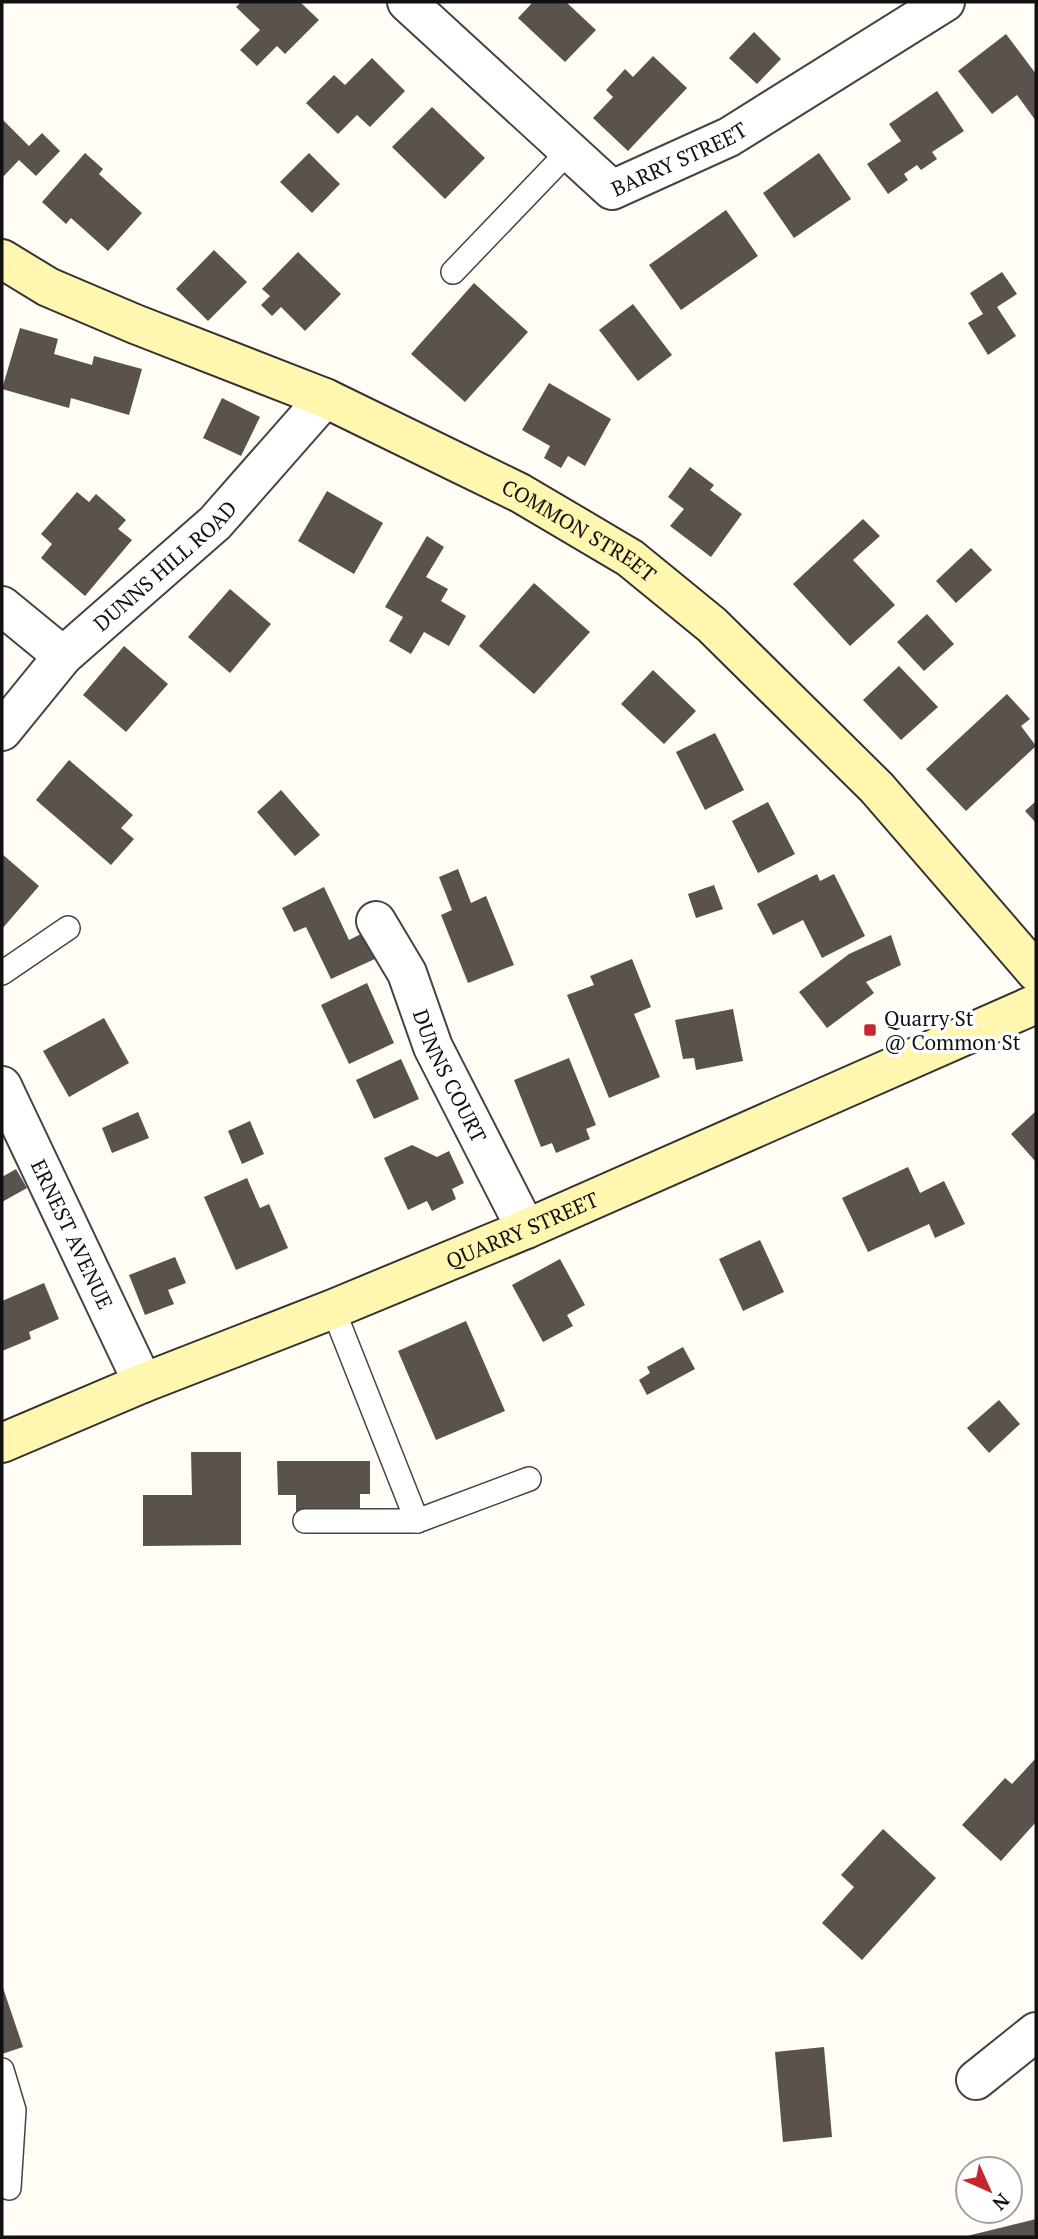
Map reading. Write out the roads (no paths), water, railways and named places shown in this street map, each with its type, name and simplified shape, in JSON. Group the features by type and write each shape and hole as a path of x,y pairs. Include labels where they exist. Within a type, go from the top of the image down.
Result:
{"street":[{"name":"BARRY STREET","path":"407,2 612,190 729,137 945,2"},
{"name":"COMMON STREET","path":"2,259 48,286 135,324 325,398 520,493 630,558 712,625 877,788 1036,972"},
{"name":"DUNNS HILL ROAD","path":"2,731 63,656 215,523 325,398"},
{"path":"2,606 63,656"},
{"name":"DUNNS COURT","path":"376,921 407,973 433,1047 526,1229"},
{"name":"QUARRY STREET","path":"2,1444 143,1383 333,1309 526,1229 1036,1004"},
{"name":"ERNEST AVENUE","path":"2,1086 143,1383"},
{"path":"976,2080 1036,2032"}],"lane":[{"path":"453,272 569,151"},
{"path":"2,974 68,928"},
{"path":"333,1309 417,1521"},
{"path":"305,1521 417,1521 528,1479"},
{"path":"2,2070 14,2110 9,2188"}],"place":[{"name":"Quarry St @ Common St","path":"870,1030"}]}
